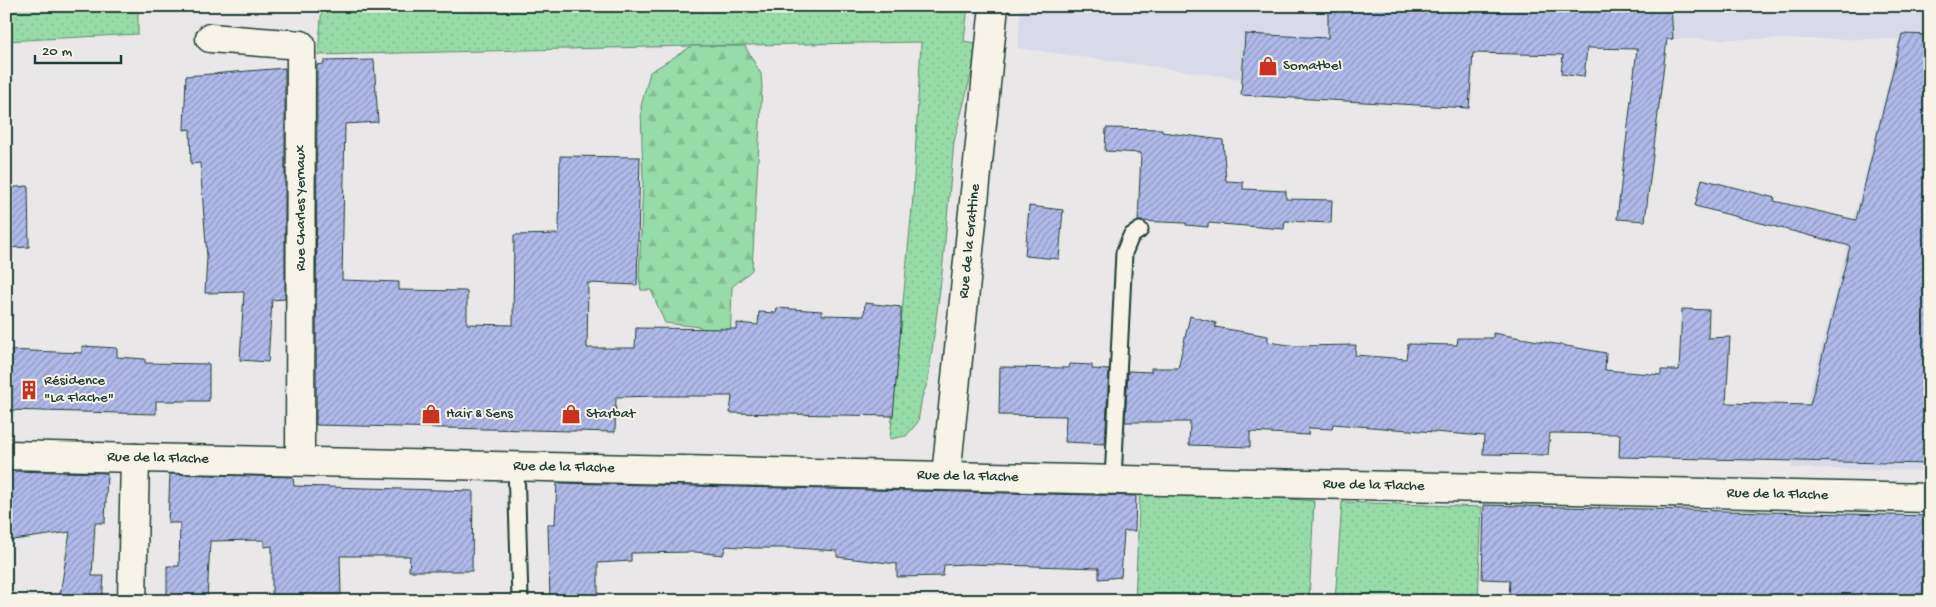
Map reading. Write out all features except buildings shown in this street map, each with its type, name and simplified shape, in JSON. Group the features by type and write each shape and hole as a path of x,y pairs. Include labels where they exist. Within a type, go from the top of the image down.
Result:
{"street":[{"name":"Rue de la Grattine","path":"946,476 994,6"},
{"name":"Rue Charles Yernaux","path":"210,38 301,45 300,462"},
{"name":"Rue de la Flache","path":"6,455 1930,498"},
{"path":"132,601 135,458"}],"lane":[{"path":"1113,480 1124,253 1131,236 1140,230"},
{"path":"516,466 520,599"}],"shaded area":[{"path":"1021,6 1930,6 1930,471 1791,468 1899,39 1475,39 1470,110 1018,48"}],"green space":[{"path":"6,6 138,6 138,34 6,41"},
{"path":"322,6 968,6 964,41 975,43 974,63 954,142 942,273 928,381 922,397 918,422 906,436 890,439 913,197 921,42 318,55"},
{"path":"692,46 745,46 761,74 762,87 752,270 732,287 729,376 702,339 701,327 665,323 651,290 641,290 639,278 643,181 641,106 650,72"},
{"path":"1140,487 1314,501 1309,601 1135,601"},
{"path":"1342,502 1482,507 1478,601 1335,601"},
{"path":"549,598 550,601 437,601"}],"place":[{"name":"Somatbel","path":"1268,66"},
{"name":"Résidence \"La Flache\"","path":"29,390"},
{"name":"Hair & Sens","path":"431,414"},
{"name":"Starbat","path":"571,414"}]}
